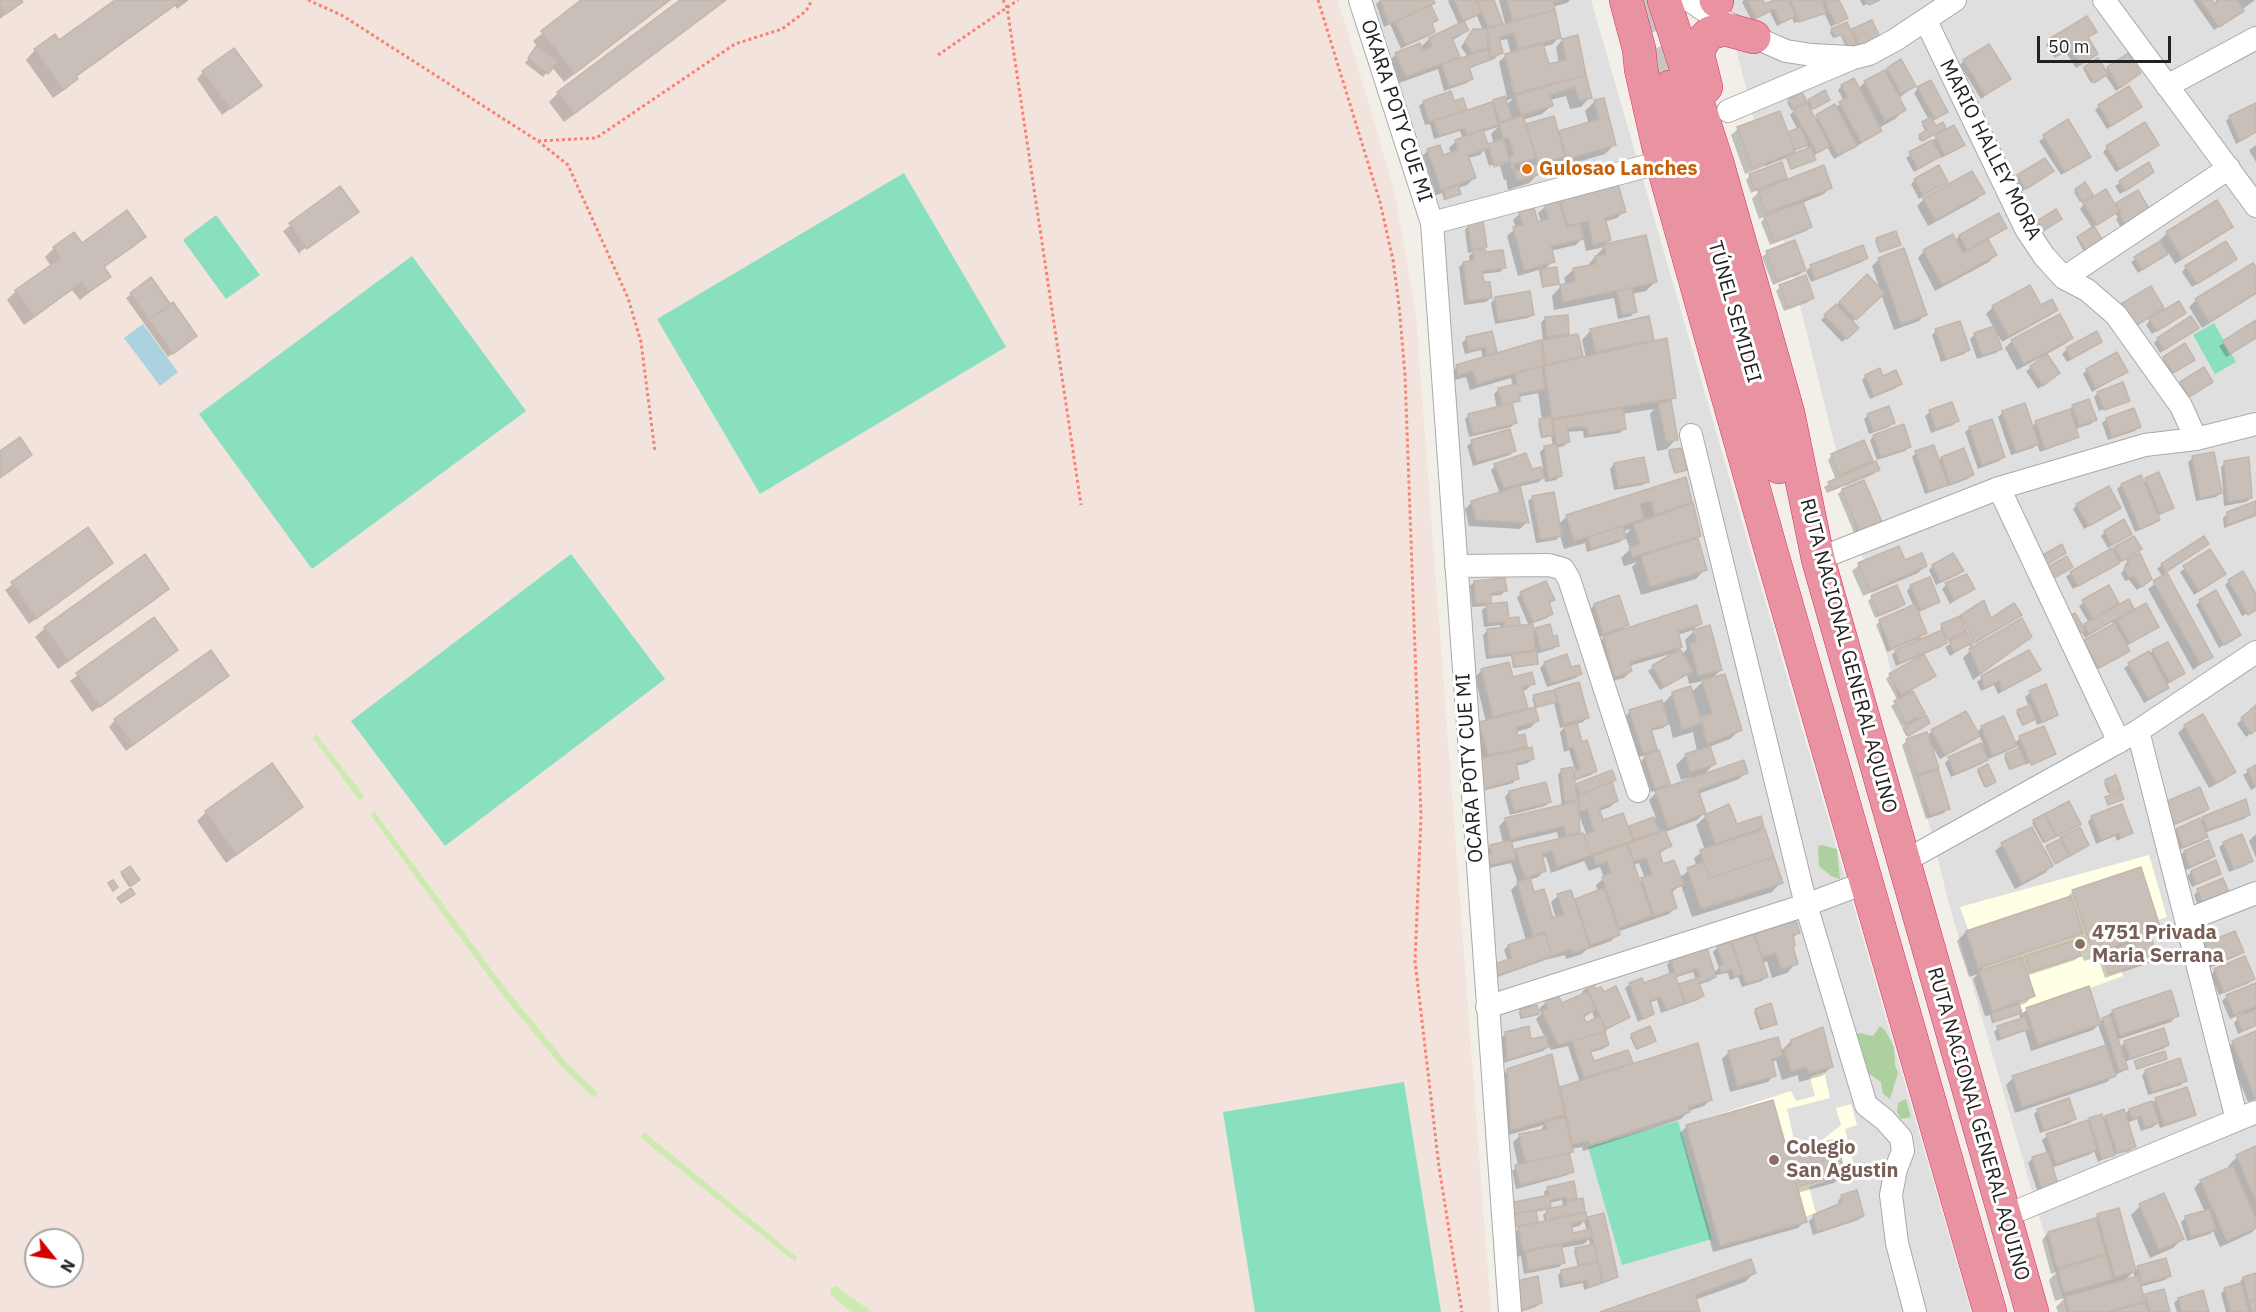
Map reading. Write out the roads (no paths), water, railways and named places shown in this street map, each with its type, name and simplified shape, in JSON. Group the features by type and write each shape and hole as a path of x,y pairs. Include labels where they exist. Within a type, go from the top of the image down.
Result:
{"highway":[{"path":"1613,0 1639,49"},
{"name":"RUTA NACIONAL GENERAL AQUINO","path":"1626,0 1639,49 1641,69 1662,162 1990,1312"},
{"name":"RUTA NACIONAL GENERAL AQUINO","path":"1664,0 1717,162 1788,413 1816,547 1903,862 2032,1312"},
{"path":"1717,162 1718,129 1702,75 1698,55 1700,47 1710,33 1718,30 1725,29 1754,37"},
{"name":"TÚNEL SEMIDEI","path":"1670,84 1725,287 1783,479 1816,547"}],"street":[{"name":"OKARA POTY CUE MI","path":"1360,0 1432,223"},
{"path":"1711,0 1754,37 1786,51 1853,58"},
{"path":"1728,111 1853,58 1869,54 1926,21 1954,0"},
{"path":"2104,0 2256,206"},
{"name":"MARIO HALLEY MORA","path":"1926,21 2026,229 2044,256 2064,278 2087,290 2116,315 2181,406 2196,439"},
{"path":"2167,86 2256,38"},
{"path":"1432,223 1662,162"},
{"path":"2064,278 2229,168"},
{"name":"OCARA POTY CUE MI","path":"1432,223 1510,1312"},
{"path":"1816,547 1999,488 2145,445 2196,439 2256,424"},
{"path":"1691,435 1806,904 1866,1106 1885,1120 1901,1138 1903,1151 1896,1169 1891,1195 1897,1243 1915,1312"},
{"path":"1999,488 2119,742"},
{"path":"1456,566 1549,565 1563,569 1569,579 1638,791"},
{"path":"1903,862 2138,731 2256,652"},
{"path":"2005,1216 2247,1116 2187,920 2138,731"},
{"path":"1487,1007 1806,904 1867,882"},
{"path":"2187,920 2256,893"},
{"path":"1902,1142 1939,1132"}],"water":[{"path":"143,324 178,372 160,386 124,338"}],"tunnel":[{"path":"1645,0 1670,84"}],"place":[{"name":"Gulosao Lanches","path":"1527,169"},
{"name":"4751 Privada Maria Serrana","path":"2080,944"},
{"name":"Colegio San Agustin","path":"1774,1160"}]}
